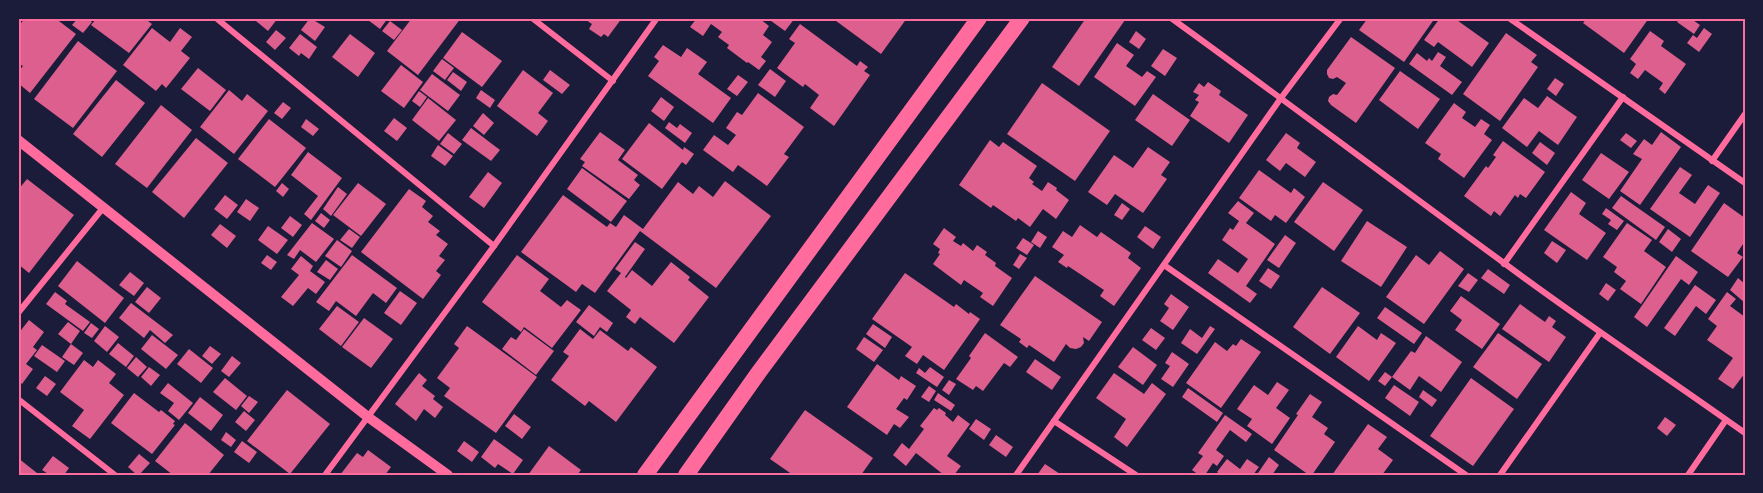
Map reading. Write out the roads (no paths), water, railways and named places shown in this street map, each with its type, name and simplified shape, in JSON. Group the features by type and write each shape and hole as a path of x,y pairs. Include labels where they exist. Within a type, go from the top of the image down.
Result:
{"highway":[{"path":"645,475 979,18"},
{"path":"686,475 766,362 1022,18"}],"street":[{"path":"216,18 495,246"},
{"path":"532,18 613,81"},
{"path":"325,475 495,246 657,18"},
{"path":"1171,18 1504,264 1745,434"},
{"path":"1016,475 1281,98 1341,18"},
{"path":"1509,18 1745,183"},
{"path":"1504,264 1623,98"},
{"path":"1712,161 1745,114"},
{"path":"18,140 368,417 448,475"},
{"path":"18,313 104,208"},
{"path":"1164,264 1466,475"},
{"path":"1500,475 1600,333"},
{"path":"18,399 115,475"},
{"path":"1688,475 1726,420"},
{"path":"1054,421 1136,475"}]}
